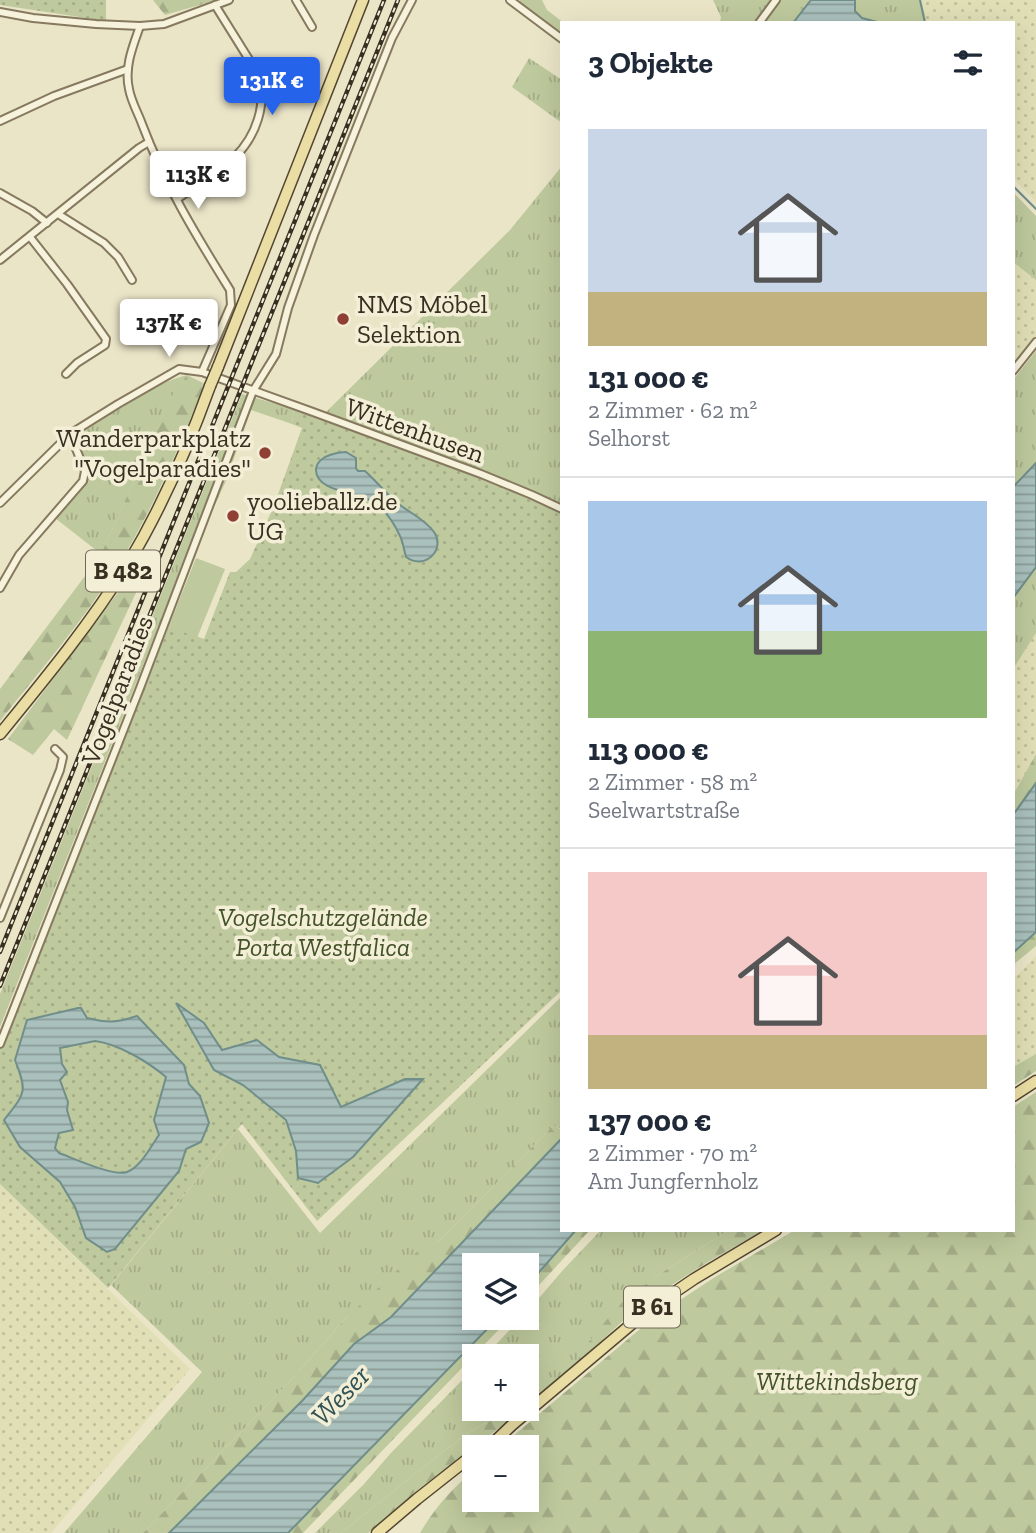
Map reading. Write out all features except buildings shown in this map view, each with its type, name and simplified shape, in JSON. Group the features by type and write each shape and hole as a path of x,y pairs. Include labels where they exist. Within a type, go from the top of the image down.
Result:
{"main road":[{"name":"B 482","path":"0,734 91,619 130,560 173,479 363,0"},
{"path":"1015,1095 1036,1081"},
{"name":"B 61","path":"499,1435 647,1311 773,1232"},
{"name":"B 61","path":"502,1435 512,1425"},
{"path":"377,1533 462,1464"},
{"path":"383,1533 462,1470"}],"street":[{"path":"0,12 33,18 141,26 164,24 229,0"},
{"path":"296,0 312,27"},
{"name":"Vogelparadies","path":"0,1044 253,391 276,354 288,308 314,235 392,38 412,0"},
{"path":"510,0 560,38"},
{"path":"760,21 776,0"},
{"path":"177,199 224,167 242,149 257,123 261,108 260,81 254,66 215,5"},
{"path":"0,503 70,434 179,369 202,372 231,305 230,290 177,199 149,142 129,89 131,51 141,26"},
{"path":"0,121 54,96 128,69"},
{"path":"260,81 292,79"},
{"path":"0,260 149,142"},
{"path":"0,193 47,222"},
{"path":"58,214 104,243 118,257 132,279"},
{"path":"30,237 106,339 105,345 77,363 66,374"},
{"path":"1015,368 1036,342"},
{"name":"Wittenhusen","path":"202,372 481,474 560,508"},
{"path":"0,588 19,555 83,481 85,471 70,434"},
{"path":"0,918 60,770 63,757 55,749"}],"green space":[{"path":"0,0 106,0 106,21 0,5"},
{"path":"153,0 217,0 165,15"},
{"path":"520,0 542,0 547,10 561,21 560,36 518,4"},
{"path":"713,0 811,0 795,21 720,21"},
{"path":"855,0 921,0 926,21 873,21 855,11"},
{"path":"921,0 1036,0 1036,202 1015,180 1015,21 926,21"},
{"path":"529,58 560,79 560,122 512,87"},
{"path":"560,168 560,510 321,417 510,230"},
{"path":"1015,194 1036,216 1036,280 1015,264"},
{"path":"1015,264 1036,280 1036,336 1015,363"},
{"path":"1036,351 1036,463 1015,485 1015,377"},
{"path":"187,375 174,393 101,554 55,518 91,474 76,442 80,434 132,400 173,379"},
{"path":"187,375 205,384 154,501 117,567 90,607 0,721 0,689 88,572 99,580 110,562 101,554 174,392"},
{"path":"242,394 294,409 292,424 251,410 226,481 157,630 0,1027 0,994"},
{"name":"Vogelschutzgelände Porta Westfalica","path":"294,409 321,417 529,495 560,510 560,992 317,1221 242,1124 108,1288 0,1184 0,1048 169,626 204,639 230,572 236,572 250,559 273,508 302,428 292,424"},
{"path":"196,558 225,569 197,638 169,626"},
{"path":"1036,567 1036,633 1015,666 1015,595"},
{"path":"140,569 141,582 67,740 54,729 33,755 8,739 135,570"},
{"path":"1036,633 1036,754 1015,791 1015,666"},
{"path":"1036,754 1036,783 1015,812 1015,791"},
{"path":"1036,932 1036,946 1015,963 1015,951"},
{"path":"1036,956 1036,1054 1015,1066 1015,978"},
{"path":"560,998 560,1128 553,1126 439,1241 345,1319 291,1380 143,1533 64,1533 202,1372 111,1285 238,1129 320,1233"},
{"path":"1036,1054 1036,1071 1015,1085 1015,1066"},
{"name":"Wittekindsberg","path":"1036,1092 1036,1533 420,1533 444,1499 462,1480 462,1512 539,1512 539,1435 514,1435 531,1421 539,1421 539,1414 653,1318 715,1277 792,1232 1015,1232 1015,1106"},
{"path":"553,1126 560,1129 560,1140 391,1317 354,1344 302,1401 169,1533 143,1533 291,1380 345,1319 420,1249 425,1251 439,1241"},
{"path":"0,1184 190,1369 51,1533 0,1533"},
{"path":"574,1232 588,1232 539,1285 539,1272"},
{"path":"599,1232 726,1232 655,1277 579,1355 582,1359 539,1396 539,1344 496,1344 510,1330 539,1330 539,1298"},
{"path":"726,1232 760,1232 643,1305 582,1359 578,1355 618,1306 655,1277"},
{"path":"486,1330 498,1330 485,1344 473,1344"},
{"path":"462,1355 462,1368 303,1533 288,1533"},
{"path":"462,1380 462,1421 490,1421 462,1435 462,1438 341,1533 315,1533 364,1484"},
{"path":"490,1421 508,1421 490,1435 466,1435"},
{"path":"462,1438 462,1456 368,1533 341,1533"}],"water":[{"path":"811,0 855,0 855,11 862,18 873,21 795,21"},
{"path":"346,452 356,458 358,471 365,471 396,502 430,527 437,539 432,556 420,561 406,557 398,532 378,505 363,497 332,488 318,477 316,469 321,460 332,454"},
{"path":"1036,463 1036,567 1015,595 1015,485"},
{"path":"1036,783 1036,932 1015,951 1015,812"},
{"path":"176,1003 204,1023 222,1050 257,1040 279,1057 320,1065 341,1107 405,1079 423,1079 353,1157 318,1183 298,1178 296,1151 286,1120 243,1085 214,1070"},
{"path":"78,1008 81,1008 87,1018 101,1021 112,1022 137,1016 184,1065 189,1084 200,1096 209,1123 201,1142 186,1149 179,1171 115,1249 107,1252 86,1238 75,1207 60,1182 20,1147 4,1120 22,1092 22,1080 15,1060 27,1020","holes":["95,1041 133,1054 166,1077 154,1120 159,1135 141,1161 132,1169 121,1173 93,1166 59,1153 55,1148 59,1133 73,1130 67,1110 68,1102 60,1080 67,1072 62,1064 60,1048"]},
{"name":"Weser","path":"560,1140 560,1232 574,1232 539,1272 539,1253 462,1253 462,1330 486,1330 473,1344 462,1344 462,1355 288,1533 169,1533 302,1401 354,1344 391,1317"}],"waterway":[{"path":"920,0 925,21"},
{"path":"1015,188 1036,209"}],"railway":[{"path":"0,952 384,0"},
{"path":"0,986 398,0"}],"place":[{"name":"NMS Möbel Selektion","path":"343,319"},
{"name":"Wanderparkplatz \"Vogelparadies\"","path":"265,453"},
{"name":"yoolieballz.de UG","path":"233,516"}]}
